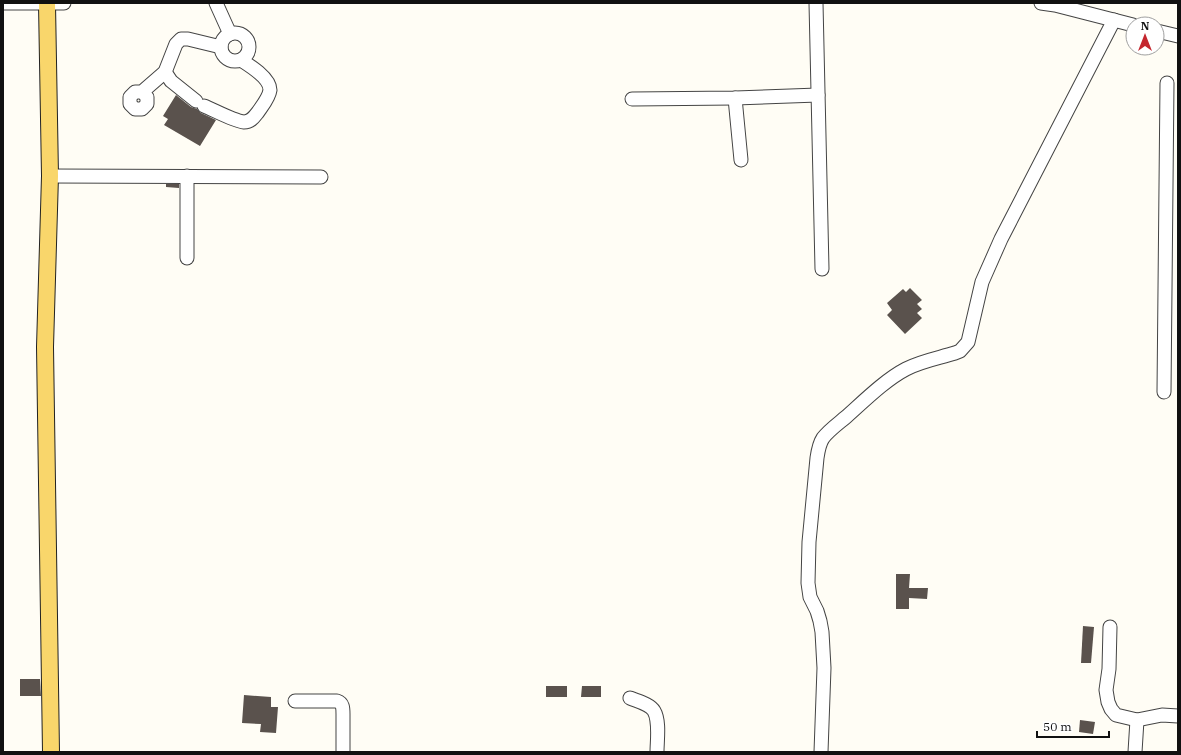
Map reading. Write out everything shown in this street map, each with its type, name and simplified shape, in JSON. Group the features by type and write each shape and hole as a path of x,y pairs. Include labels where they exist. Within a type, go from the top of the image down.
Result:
{"main road":[{"path":"47,4 50,176 45,347 51,752"}],"street":[{"path":"3,3 64,3"},
{"path":"216,3 230,34"},
{"path":"816,3 822,269"},
{"path":"1042,3 1125,23"},
{"path":"821,752 824,668 822,632 820,621 810,597 808,583 809,542 818,449 824,437 874,392 898,374 916,365 960,351 968,342 986,271 1114,20"},
{"path":"235,33 245,37 248,41 249,47 245,56 241,60 235,61 225,57 221,47 225,37 235,33"},
{"path":"1165,33 1178,36"},
{"path":"142,92 165,72 176,44 181,40 188,39 221,47"},
{"path":"165,72 171,81 200,104 239,121 245,122 254,118 266,101 270,90 259,73 241,60"},
{"path":"1164,392 1172,132 1167,83"},
{"path":"632,99 735,98 818,95"},
{"path":"735,98 741,160"},
{"path":"50,176 321,177"},
{"path":"188,176 188,258"},
{"path":"1110,627 1109,669 1106,690 1111,709 1116,715 1137,720 1162,715 1178,716"},
{"path":"630,698 649,706 654,711 657,721 658,736 656,752"},
{"path":"294,702 340,702 342,705 343,714 342,752"},
{"path":"1135,752 1137,720"}],"building":[{"path":"176,95 191,107 216,120 200,146 164,125 168,119 163,116"},
{"path":"166,184 179,184 179,188 166,187"},
{"path":"910,288 922,300 917,304 922,309 917,313 922,318 905,334 887,315 892,310 887,303 903,289 906,292"},
{"path":"896,574 910,574 909,588 928,588 927,599 909,598 909,609 896,609"},
{"path":"1083,626 1094,627 1091,663 1081,663"},
{"path":"20,679 40,679 41,696 20,696"},
{"path":"546,686 567,686 567,697 546,697"},
{"path":"582,686 601,686 601,697 581,697"},
{"path":"244,695 271,697 271,707 278,707 276,733 260,732 261,724 242,723"},
{"path":"1080,720 1095,722 1093,734 1079,732"}]}
